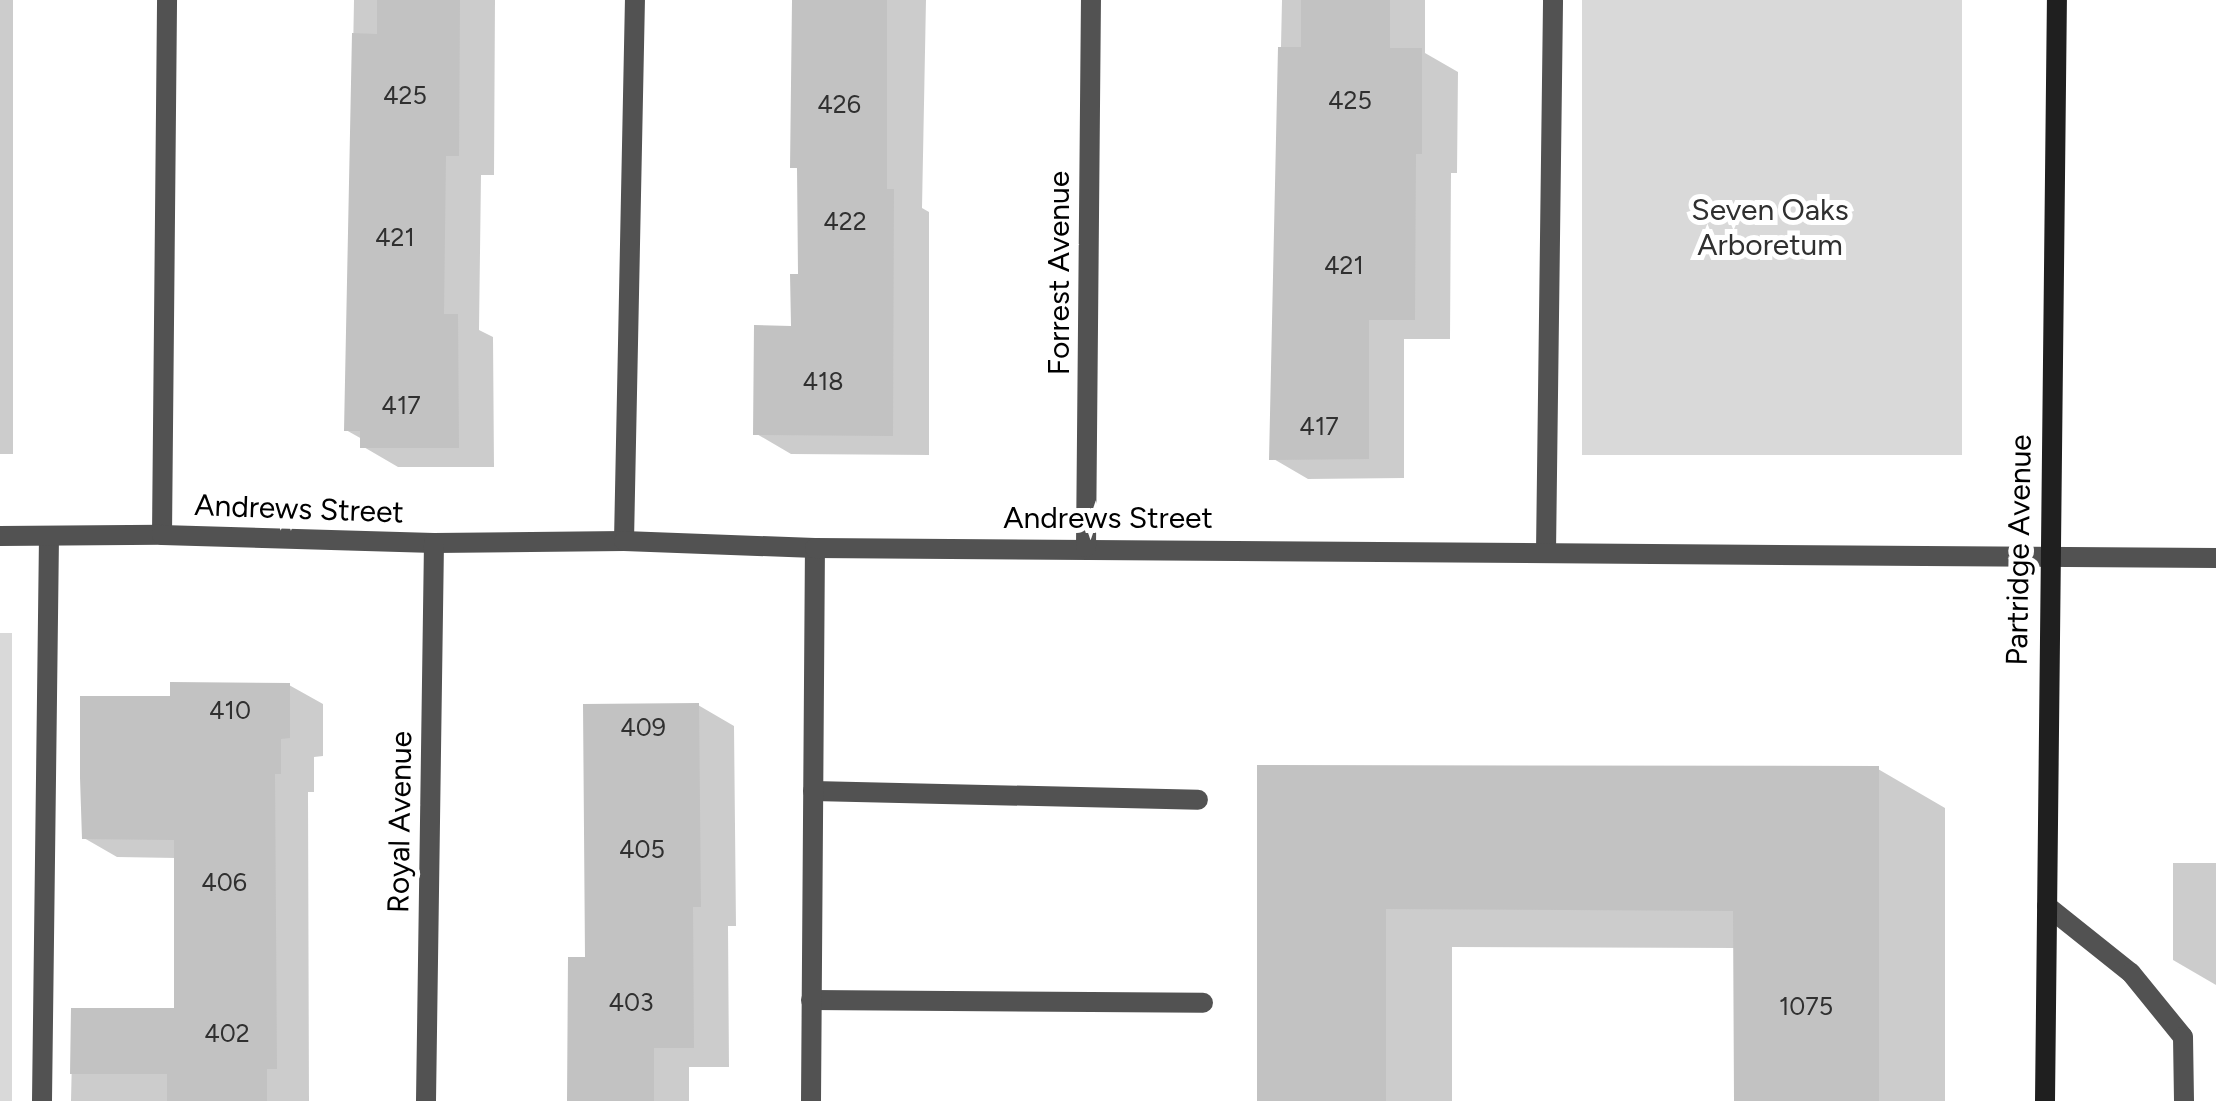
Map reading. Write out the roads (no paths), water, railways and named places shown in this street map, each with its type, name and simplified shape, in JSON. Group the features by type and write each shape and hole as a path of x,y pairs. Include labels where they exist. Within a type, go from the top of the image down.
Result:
{"main road":[{"name":"Partridge Avenue","path":"2045,1101 2057,0"}],"street":[{"path":"162,535 168,0"},
{"path":"624,541 634,0"},
{"name":"Forrest Avenue","path":"1086,546 1091,0"},
{"path":"1546,552 1553,0"},
{"name":"Andrews Street","path":"0,536 162,535 434,543 624,541 815,548 1086,546 2216,558"},
{"path":"42,1101 49,537"},
{"name":"Royal Avenue","path":"426,1101 434,543"},
{"path":"811,1101 815,548"},
{"path":"813,791 1198,800"},
{"path":"2047,906 2131,973 2183,1037 2184,1101"},
{"path":"811,1000 1202,1003"}],"park label":[{"name":"Seven Oaks Arboretum","path":"1770,227"}]}
